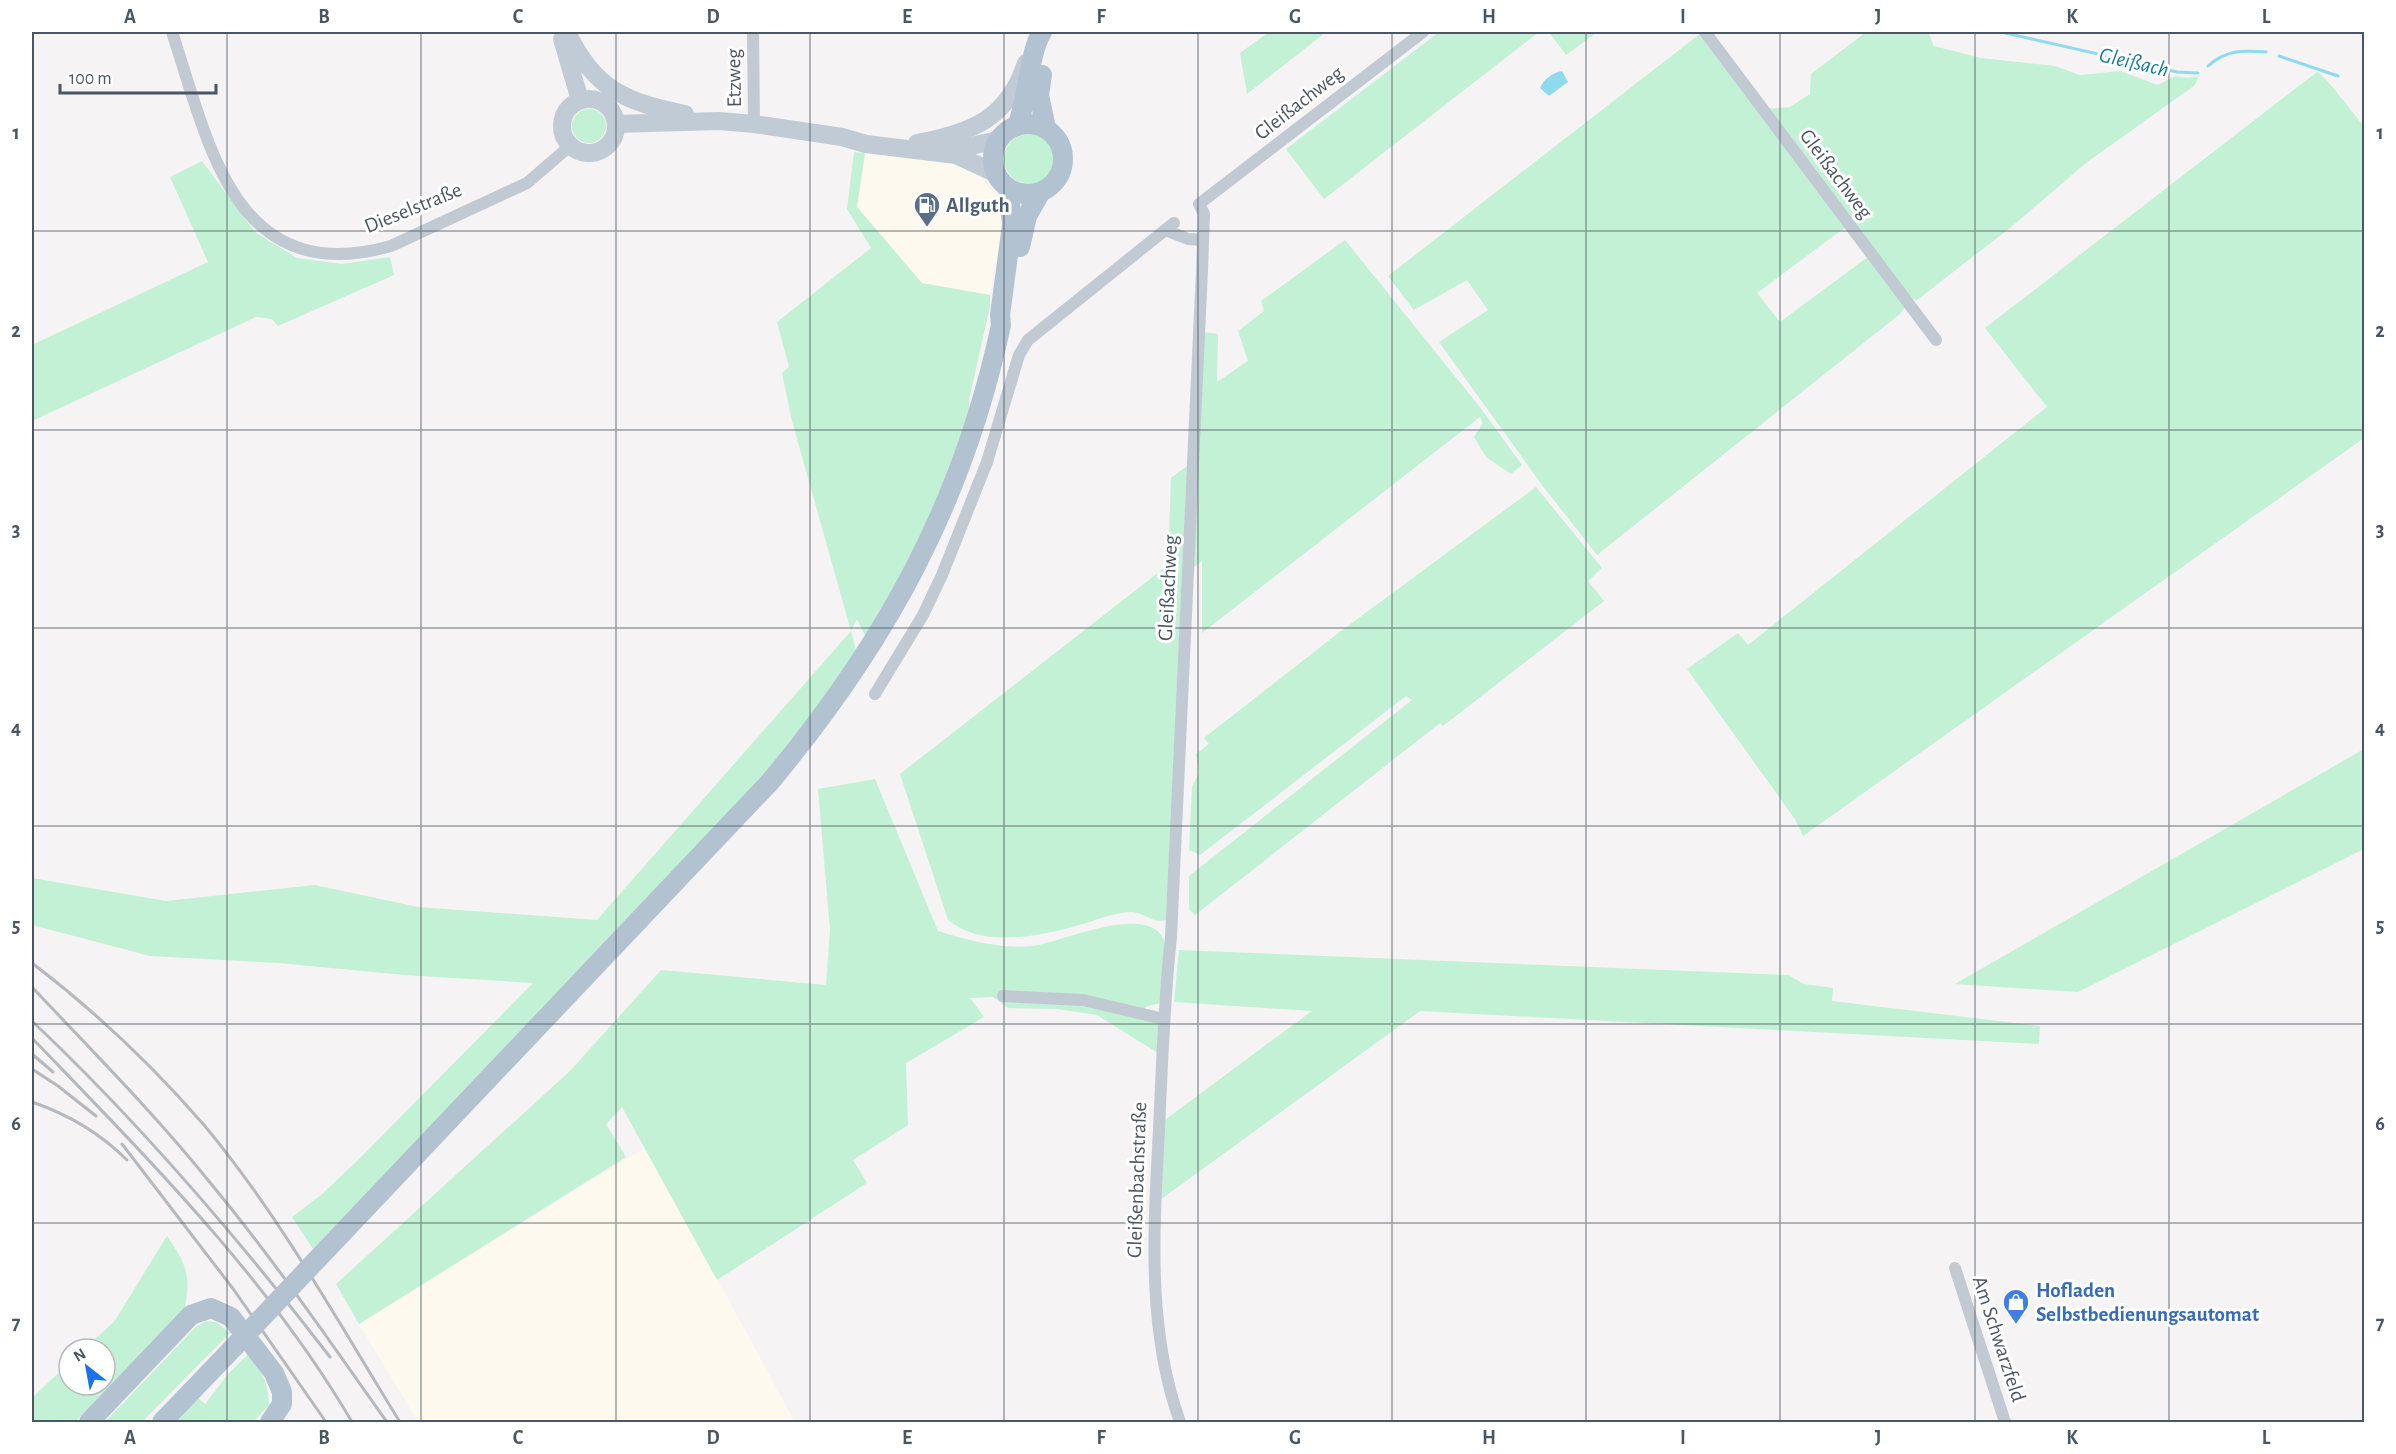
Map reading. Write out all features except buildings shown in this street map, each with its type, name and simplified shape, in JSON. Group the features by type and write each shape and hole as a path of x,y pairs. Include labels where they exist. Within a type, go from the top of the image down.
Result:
{"main road":[{"path":"1017,126 1027,95 1040,34"},
{"path":"1040,34 1045,41 1039,95 1046,128"},
{"path":"1001,325 1000,315 1012,225 1009,190 995,173 994,151 998,140 1017,126 1031,124 1046,128 1056,137 1062,149 1064,162 1060,176 1052,186 1040,193 1029,195 1009,190"},
{"path":"162,1422 770,782 817,726 850,680 878,638 919,563 948,500 981,406 1001,325 1007,315 1027,216 1040,193"},
{"path":"89,1422 191,1315 211,1308 231,1317 274,1373 282,1392 282,1404 270,1422"}],"street":[{"name":"Dieselstraße","path":"172,32 215,161 225,183 252,219 271,234 300,248 338,254 368,252 391,246 527,183 570,146"},
{"path":"560,32 580,100"},
{"path":"567,32 592,73 621,97 659,109 719,121 842,137 948,147 998,140"},
{"name":"Etzweg","path":"753,32 754,124"},
{"name":"Gleißachweg","path":"1171,937 1204,214 1199,204 1423,32"},
{"name":"Gleißachweg","path":"1705,32 1936,340"},
{"path":"918,143 966,132 999,110 1012,95 1040,34"},
{"path":"588,99 604,103 614,116 616,124 612,140 600,151 585,153 570,146 562,132 563,116 573,104 580,100 588,99"},
{"path":"616,124 719,121"},
{"path":"842,137 866,144 956,155 995,173"},
{"path":"875,694 923,615 942,575 987,462 1012,376 1023,347 1048,323 1170,226 1188,239 1202,240"},
{"name":"Gleißenbachstraße","path":"1171,937 1164,1019 1153,1280 1159,1332 1180,1422"},
{"path":"1003,996 1083,1000 1164,1019"},
{"name":"Am Schwarzfeld","path":"1955,1268 2005,1422"}],"shaded area":[{"path":"865,153 939,156 979,175 1000,199 1006,211 990,295 922,283 857,207"},
{"path":"646,1147 795,1422 418,1422 359,1324"}],"green space":[{"path":"1269,32 1326,32 1247,94 1240,53"},
{"path":"1439,32 1539,32 1324,199 1286,149"},
{"path":"1549,32 1597,32 1566,55"},
{"path":"1866,32 1928,32 1934,46 1981,58 2055,66 2080,75 2120,71 2158,85 2175,76 2187,78 2199,76 2195,85 2086,163 2010,228 1917,300 1912,299 1766,109 1790,107 1810,94 1811,74"},
{"path":"1701,33 1847,226 1757,293 1780,322 1869,256 1905,307 1900,314 1597,555 1542,485 1439,342 1488,310 1467,280 1414,310 1388,276"},
{"path":"2317,72 2364,126 2364,438 1803,836 1795,819 1687,669 1738,633 1748,645 2047,407 1985,328"},
{"path":"589,109 601,114 606,126 601,138 589,143 577,138 572,126 577,114"},
{"path":"1029,134 1047,141 1054,159 1047,177 1029,184 1011,177 1004,159 1011,141"},
{"path":"854,152 865,153 857,207 922,283 990,295 990,306 969,400 969,417 934,515 866,638 857,619 851,631 792,421 782,373 789,367 777,322 871,248 847,209"},
{"path":"202,161 255,232 297,258 342,264 390,257 394,275 278,326 272,319 256,317 32,421 32,345 208,262 170,177"},
{"path":"1345,240 1479,406 1522,465 1511,474 1486,457 1474,437 1483,423 1480,417 1202,633 1202,561 1191,570 1204,332 1218,334 1217,382 1248,361 1238,331 1264,311 1261,301"},
{"path":"1187,466 1166,920 1161,921 1125,912 1052,932 1016,937 979,935 963,929 948,920 900,774 1168,565 1171,478"},
{"path":"1536,487 1602,568 1588,581 1604,601 1443,726 1440,723 1195,915 1189,909 1189,876 1412,700 1406,696 1200,855 1189,850 1192,787 1199,773 1196,754 1209,744 1204,738 1337,634"},
{"path":"851,631 856,651 846,669 764,777 313,1249 292,1217 321,1195 358,1160 533,983 404,975 279,963 150,956 32,925 32,878 166,901 315,885 418,907 597,920"},
{"path":"2364,749 2364,849 2078,992 1955,984"},
{"path":"875,779 938,931 985,943 1021,947 1119,925 1136,924 1151,927 1161,935 1166,950 1166,959 1160,1003 1145,1007 1144,1017 1159,1022 1158,1053 1097,1015 1057,1009 1008,1008 993,997 970,998 984,1017 906,1063 908,1125 853,1160 867,1183 717,1280 622,1107 606,1124 626,1157 359,1324 336,1284 570,1071 661,970 826,985 830,930 818,789"},
{"path":"1179,950 1788,975 1804,984 1833,988 1832,1001 2040,1026 2039,1044 1420,1011 1160,1200 1162,1122 1312,1011 1174,1002"},
{"path":"167,1236 183,1262 187,1277 185,1307 117,1378 117,1337 97,1337 114,1322"},
{"path":"206,1321 216,1322 230,1333 142,1422 105,1422 196,1327"},
{"path":"248,1354 264,1378 269,1405 253,1422 176,1422 198,1398 205,1404 228,1374"},
{"path":"57,1374 57,1397 99,1397 75,1422 32,1422 32,1398"}],"water":[{"path":"1562,71 1568,82 1549,96 1540,88 1541,85 1552,75"}],"waterway":[{"name":"Gleißach","path":"2001,32 2177,72 2198,73"},
{"name":"Gleißach","path":"2208,66 2221,57 2235,52 2266,52"},
{"name":"Gleißach","path":"2279,56 2338,76"}],"railway":[{"path":"32,963 122,1040 204,1125 232,1160 283,1233 400,1422"},
{"path":"32,987 191,1159 280,1272 387,1422"},
{"path":"32,1021 150,1141 260,1269 330,1357"},
{"path":"32,1038 204,1221 282,1318 319,1369 352,1422"},
{"path":"32,1054 53,1072"},
{"path":"32,1069 96,1116"},
{"path":"32,1102 83,1125 127,1160"},
{"path":"122,1144 234,1290 326,1422"}],"place":[{"name":"Allguth","path":"927,228"},
{"name":"Hofladen Selbstbedienungsautomat","path":"2016,1325"}]}
